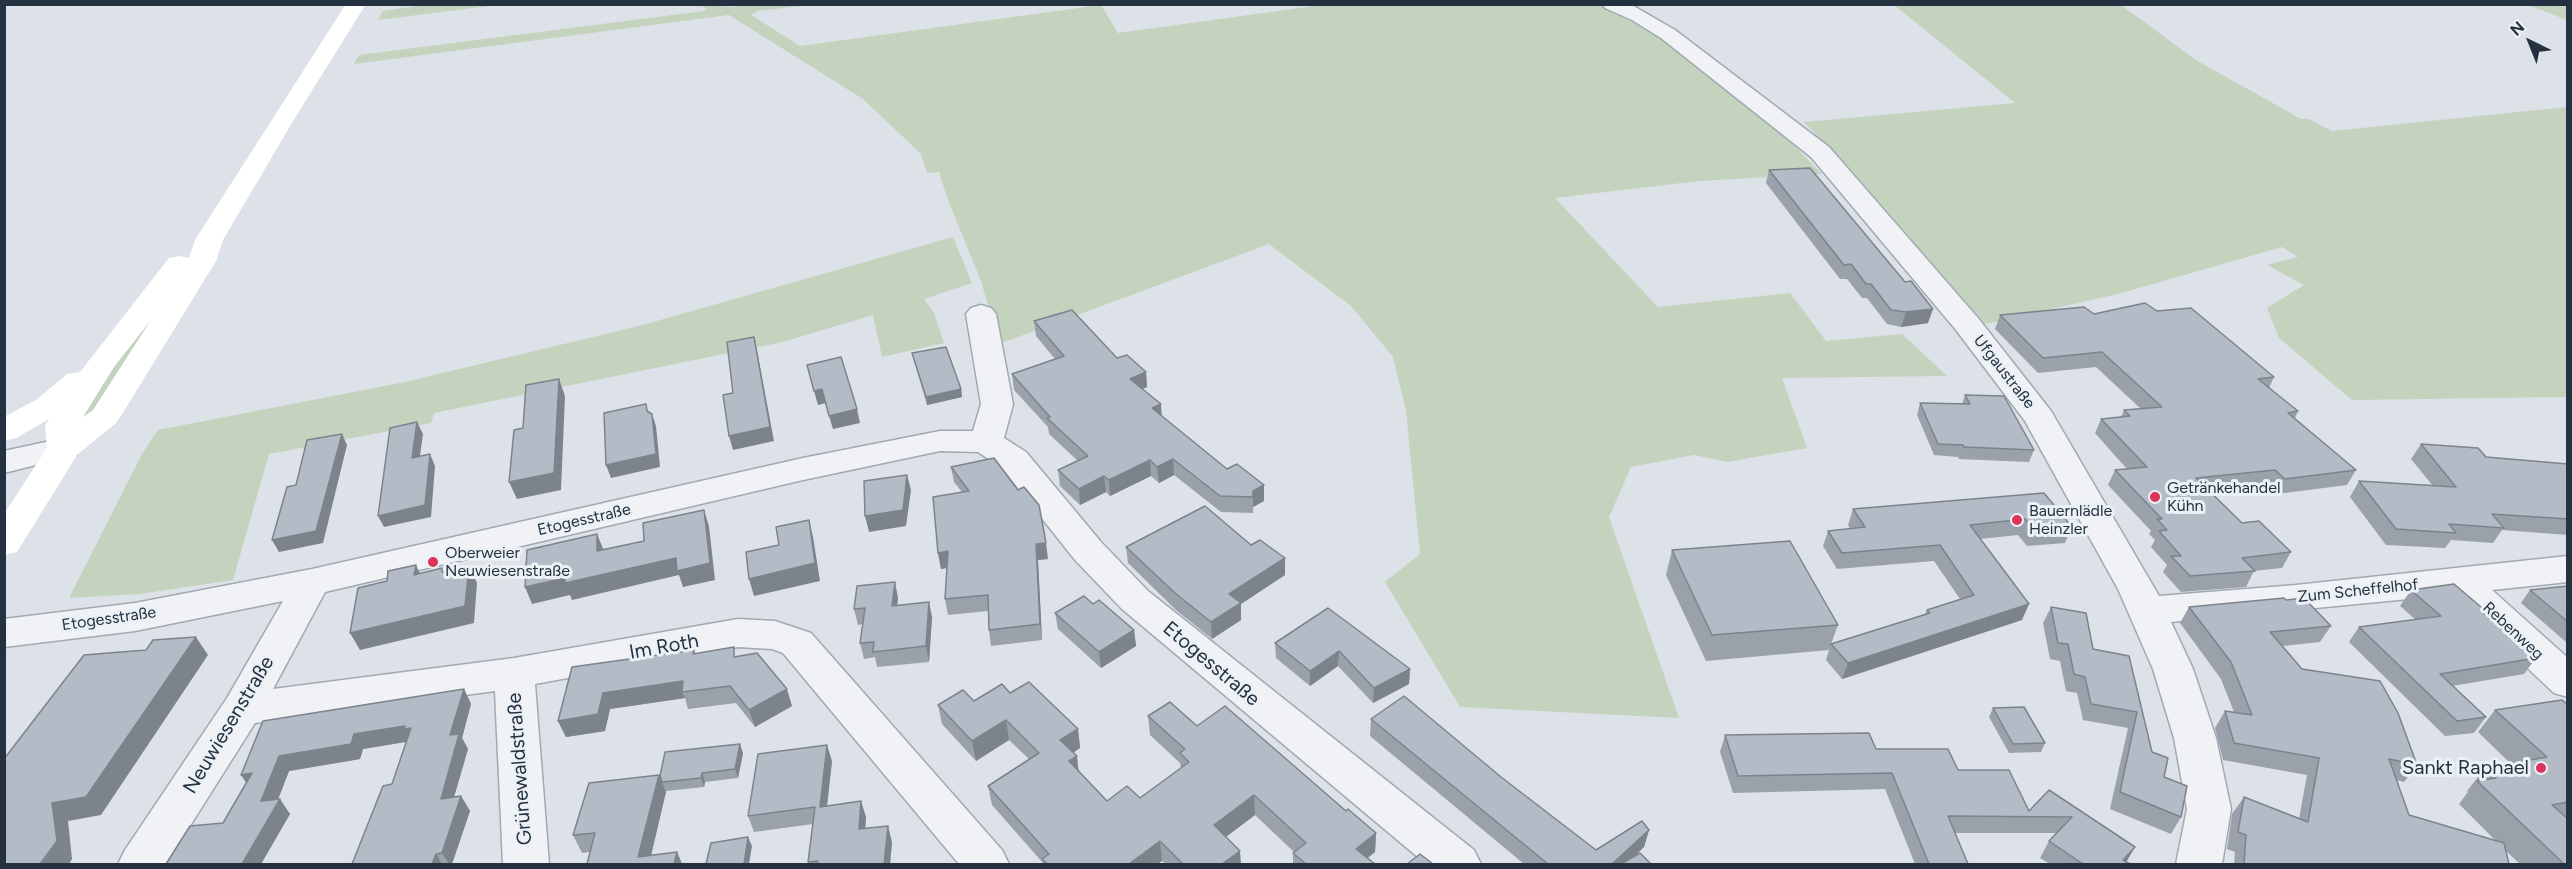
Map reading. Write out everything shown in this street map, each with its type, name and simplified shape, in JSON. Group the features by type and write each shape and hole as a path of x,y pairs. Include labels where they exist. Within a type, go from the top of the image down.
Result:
{"main road":[{"path":"4,543 64,448 105,416 202,261 209,240 281,121 356,4"},
{"path":"64,448 61,426 101,363 182,260 209,240"},
{"path":"4,431 47,407 101,363"}],"street":[{"name":"Ufgaustraße","path":"1612,4 1639,16 1668,34 1820,152 1967,324 2040,418 2085,494 2148,610 2173,669 2199,759 2209,809 2199,864"},
{"path":"981,314 998,404 986,443"},
{"name":"Etogesstraße","path":"4,633 135,617 312,582 803,469 940,441 967,440 986,443 1001,450 1014,460 1088,551 1135,600 1458,864"},
{"path":"4,445 22,442 64,448"},
{"path":"4,462 64,448"},
{"name":"Zum Scheffelhof","path":"2148,610 2295,598 2568,569"},
{"name":"Rebenweg","path":"2458,580 2568,682"},
{"name":"Neuwiesenstraße","path":"141,864 242,709 312,582"},
{"name":"Im Roth","path":"242,709 514,673 738,633 775,635 797,643 986,864"},
{"name":"Grünewaldstraße","path":"514,673 526,864"}],"green space":[{"path":"430,4 497,5 378,20 383,11"},
{"path":"695,4 731,7 751,4 810,5 757,11 751,15 800,46 1101,5 1118,33 1329,4 1604,5 1642,22 1783,134 1822,174 1699,181 1555,198 1658,307 1790,293 1826,341 1902,334 1947,376 1782,378 1807,448 1727,462 1694,455 1631,467 1609,517 1679,718 1460,707 1385,582 1420,554 1406,411 1393,357 1351,306 1269,244 999,344 981,281 939,172 927,173 921,154 863,99 729,15 354,64 359,55 704,11 707,8"},
{"path":"1893,4 2121,5 2196,60 2301,119 2309,119 2332,131 2567,107 2567,397 2352,400 2279,338 2267,308 2304,285 2267,265 2298,257 2282,247 2118,294 1985,324 1846,165 1804,122 2015,103"},
{"path":"2528,5 2567,5 2567,20 2531,6"},
{"path":"953,237 972,283 924,299 934,313 944,343 882,357 873,315 783,342 434,413 431,423 269,454 233,580 140,594 69,598 142,454 158,430 405,382 639,326"},
{"path":"187,262 96,415 73,420"}],"building":[{"path":"1810,168 1905,282 1911,281 1933,309 1906,312 1891,310 1871,284 1866,284 1851,264 1844,265 1769,170"},
{"path":"2145,303 2157,311 2191,308 2274,377 2258,379 2298,411 2288,413 2356,470 2285,479 2275,470 2196,478 2242,523 2259,521 2291,552 2242,558 2255,571 2190,576 2171,556 2181,556 2159,531 2167,530 2157,519 2162,519 2115,470 2147,467 2101,419 2130,416 2124,410 2162,407 2102,352 2043,358 2000,315 2084,307 2094,314"},
{"path":"1072,310 1117,358 1127,355 1146,372 1130,379 1161,404 1152,408 1227,469 1237,464 1264,485 1253,491 1253,497 1220,496 1173,459 1157,467 1150,460 1109,480 1104,476 1079,489 1058,470 1088,456 1047,418 1050,417 1012,374 1064,356 1034,321"},
{"path":"754,337 770,427 729,436 723,395 733,393 727,342"},
{"path":"946,347 961,389 926,397 912,353"},
{"path":"841,357 857,409 829,416 822,389 814,391 807,365"},
{"path":"559,379 554,473 509,482 514,430 523,428 526,385"},
{"path":"1965,395 2004,396 2034,450 1938,444 1920,403 1970,404"},
{"path":"646,404 647,411 652,414 656,454 606,465 604,413"},
{"path":"417,422 412,458 430,454 425,505 378,516 390,428"},
{"path":"342,434 316,531 272,540 287,487 296,485 307,440"},
{"path":"2421,444 2478,448 2486,457 2568,464 2568,519 2492,514 2504,528 2449,524 2456,533 2396,529 2359,481 2456,487"},
{"path":"994,458 1018,490 1024,487 1039,505 1046,543 1036,544 1040,624 989,630 988,595 945,599 948,551 938,553 933,497 969,491 951,467"},
{"path":"907,475 903,510 865,516 864,481"},
{"path":"2044,493 2072,527 2034,530 2025,519 1970,525 2029,604 1848,663 1831,644 1930,613 1927,610 1974,595 1940,545 1842,553 1828,531 1865,527 1853,509"},
{"path":"1205,506 1251,545 1260,540 1285,558 1229,594 1241,603 1211,622 1175,593 1126,547"},
{"path":"704,510 710,563 677,571 676,558 565,583 565,578 525,587 527,550 597,534 597,551 644,541 643,523"},
{"path":"809,520 815,563 749,579 746,552 779,545 776,527"},
{"path":"1790,541 1838,625 1712,635 1672,550"},
{"path":"416,565 414,575 442,568 442,572 469,566 465,606 350,633 358,588 387,581 388,571"},
{"path":"895,582 892,606 929,602 926,646 873,652 874,642 860,643 865,608 854,609 857,586"},
{"path":"2454,584 2488,613 2483,613 2536,658 2440,674 2486,717 2457,721 2359,627 2441,616 2411,590"},
{"path":"2568,586 2568,622 2530,590"},
{"path":"1084,596 1093,604 1099,600 1134,630 1099,652 1055,613"},
{"path":"2284,598 2286,600 2304,598 2331,626 2270,632 2302,669 2380,681 2398,713 2417,765 2389,759 2409,815 2504,843 2509,864 2244,864 2246,835 2238,832 2244,797 2308,822 2319,758 2234,743 2225,711 2252,715 2231,662 2189,607"},
{"path":"2051,607 2086,613 2093,649 2129,656 2152,752 2168,758 2164,777 2187,786 2181,817 2120,792 2137,712 2091,704 2085,677 2074,674 2068,644 2058,643"},
{"path":"1328,608 1410,669 1374,688 1339,651 1310,671 1275,643"},
{"path":"196,637 86,797 52,803 57,841 40,864 4,864 4,759 84,655 146,650 153,640"},
{"path":"734,647 734,657 757,653 787,689 749,710 730,686 682,692 683,681 603,693 598,714 558,721 572,667 694,650 693,654"},
{"path":"1029,682 1078,729 1060,740 1077,756 1069,761 1107,801 1127,786 1140,798 1189,762 1180,753 1185,749 1148,716 1170,702 1197,726 1225,706 1346,811 1348,809 1376,833 1356,849 1375,864 1306,864 1293,853 1306,843 1254,795 1214,825 1240,851 1222,864 1183,864 1160,841 1129,864 1048,864 1042,859 1049,854 988,786 1039,753 1006,720 972,741 938,705 963,690 974,701 1002,684 1010,693"},
{"path":"464,689 450,735 459,734 441,799 461,796 442,853 436,854 432,864 352,864 383,786 392,784 411,728 404,729 405,726 354,734 351,744 279,756 261,801 280,799 242,864 166,864 190,826 223,823 252,773 241,775 263,721"},
{"path":"1404,696 1501,777 1596,850 1642,821 1649,830 1612,864 1548,864 1371,719"},
{"path":"2562,700 2568,705 2568,802 2552,805 2568,819 2568,864 2564,864 2477,781 2496,778 2485,768 2547,757 2495,710"},
{"path":"2024,707 2045,743 2013,744 1993,708"},
{"path":"1869,733 1876,749 1948,749 1958,770 2009,770 2029,811 2049,790 2135,847 2123,860 2130,864 2083,864 2049,841 2072,817 1948,816 1968,864 1929,864 1892,773 1738,776 1725,735"},
{"path":"740,744 735,769 702,773 701,778 662,782 660,776 665,752"},
{"path":"827,745 820,807 861,801 859,829 888,826 884,864 808,862 815,807 748,816 758,754"},
{"path":"659,775 638,857 677,852 674,864 587,864 595,833 573,835 589,783"},
{"path":"748,837 744,864 706,864 711,843"},
{"path":"1640,853 1651,864 1621,864"},
{"path":"1420,854 1433,864 1407,864"}],"place":[{"name":"Getränkehandel Kühn","path":"2155,497"},
{"name":"Bauernlädle Heinzler","path":"2017,520"},
{"name":"Oberweier Neuwiesenstraße","path":"433,562"},
{"name":"Sankt Raphael","path":"2541,768"}]}
